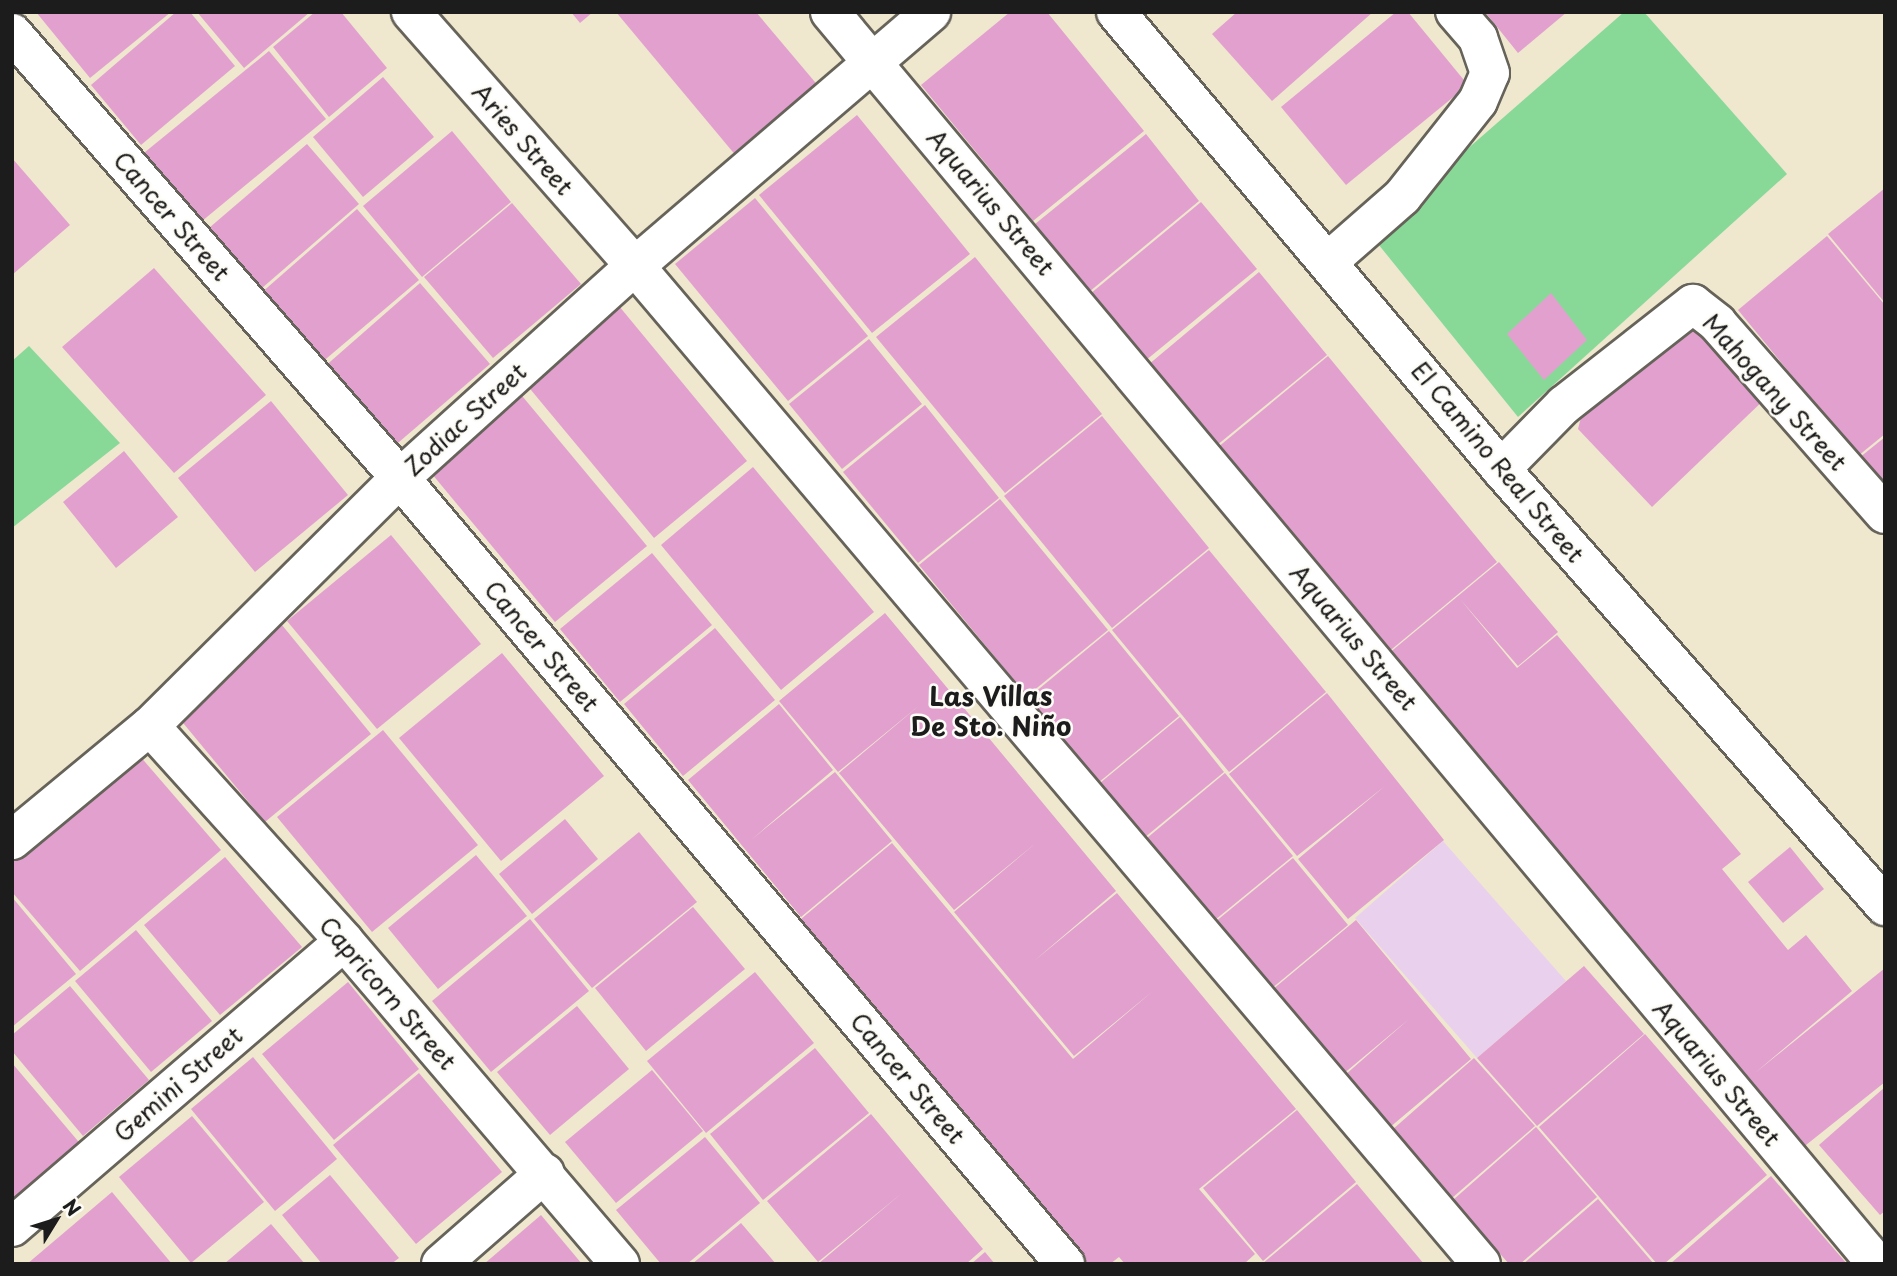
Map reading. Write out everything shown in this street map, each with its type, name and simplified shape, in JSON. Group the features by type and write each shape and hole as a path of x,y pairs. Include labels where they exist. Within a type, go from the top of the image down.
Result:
{"street":[{"name":"Aries Street","path":"411,12 635,266 1481,1264"},
{"name":"Aquarius Street","path":"830,12 875,62 1877,1264"},
{"name":"Zodiac Street","path":"12,840 150,726 400,478 635,266 932,12"},
{"name":"El Camino Real Street","path":"1116,12 1330,260 1501,469 1885,906"},
{"path":"1330,260 1402,197 1478,100 1490,73 1478,38 1455,12"},
{"name":"Cancer Street","path":"12,33 400,478 1065,1264"},
{"name":"Mahogany Street","path":"1501,469 1564,405 1693,304 1717,323 1885,514"},
{"name":"Capricorn Street","path":"150,726 344,942 545,1173 620,1264"},
{"name":"Gemini Street","path":"12,1227 344,942"},
{"path":"441,1264 545,1173"}],"shaded area":[{"path":"1443,841 1566,981 1477,1058 1355,918"}],"green space":[{"path":"1624,12 1644,12 1787,174 1518,417 1370,234"},
{"path":"29,346 120,443 12,528 12,361"}],"building":[{"path":"36,12 171,12 90,78"},
{"path":"176,12 190,12 235,66 141,145 91,85"},
{"path":"197,12 310,12 244,68"},
{"path":"315,12 341,12 387,68 329,117 273,47"},
{"path":"571,12 593,12 580,23"},
{"path":"616,12 756,12 820,88 737,157"},
{"path":"1010,12 1047,12 1144,131 1033,221 921,85"},
{"path":"1237,12 1373,12 1272,101 1212,34"},
{"path":"1396,12 1408,12 1468,85 1346,185 1281,107"},
{"path":"1485,12 1567,12 1518,53"},
{"path":"269,51 326,119 196,226 139,157"},
{"path":"383,77 434,137 363,197 313,137"},
{"path":"857,115 970,254 872,333 759,195"},
{"path":"452,131 511,202 422,277 363,206"},
{"path":"1146,134 1199,201 1089,292 1035,224"},
{"path":"307,144 359,204 247,301 195,240"},
{"path":"12,158 70,225 12,275"},
{"path":"1885,188 1885,303 1828,234"},
{"path":"755,198 868,336 788,401 675,264"},
{"path":"1201,202 1257,269 1145,361 1090,294"},
{"path":"512,203 581,284 493,358 424,277"},
{"path":"357,209 419,280 320,364 260,294"},
{"path":"1827,236 1885,305 1885,434 1858,456 1738,310"},
{"path":"975,257 1102,414 1005,493 876,337"},
{"path":"154,268 266,395 174,473 62,347"},
{"path":"1259,272 1327,355 1216,446 1148,365"},
{"path":"420,283 490,364 392,448 323,368"},
{"path":"1551,293 1587,340 1544,380 1507,334"},
{"path":"619,306 747,461 654,538 526,384"},
{"path":"1682,327 1709,328 1768,396 1652,507 1578,429 1587,394"},
{"path":"869,339 922,404 842,469 789,404"},
{"path":"1328,356 1497,562 1386,654 1217,448"},
{"path":"518,391 647,546 555,622 427,468"},
{"path":"271,401 348,495 255,572 178,478"},
{"path":"925,405 999,498 918,563 843,472"},
{"path":"1102,416 1209,548 1112,628 1004,496"},
{"path":"1885,437 1885,488 1859,458"},
{"path":"124,451 178,517 116,568 63,502"},
{"path":"753,467 874,612 781,690 661,545"},
{"path":"1000,499 1108,630 1027,696 919,565"},
{"path":"391,535 481,644 377,729 287,621"},
{"path":"1209,550 1326,692 1229,772 1112,630"},
{"path":"652,553 712,625 620,702 560,629"},
{"path":"1499,562 1558,632 1518,666 1460,599 1517,668 1557,635 1741,854 1722,869 1788,950 1806,935 1852,991 1755,1073 1885,968 1885,1082 1801,1149 1388,654"},
{"path":"885,613 1116,891 1034,961 1117,893 1296,1109 1199,1189 1255,1254 1244,1264 1125,1264 1119,1257 1110,1264 1088,1264 801,919 892,843 1073,1059 1153,991 1074,1056 954,912 1036,843 954,910 839,773 921,704 838,772 779,701"},
{"path":"282,625 371,734 265,822 174,712"},
{"path":"715,628 775,700 683,776 624,704"},
{"path":"1109,631 1179,716 1098,783 1028,698"},
{"path":"502,653 604,776 501,861 399,738"},
{"path":"1327,693 1444,840 1348,919 1298,859 1385,786 1297,856 1229,774"},
{"path":"779,704 833,770 751,840 835,772 892,841 801,917 688,780"},
{"path":"1180,717 1224,772 1144,838 1100,783"},
{"path":"383,730 478,845 372,932 277,817"},
{"path":"139,755 221,850 80,971 12,892 12,863"},
{"path":"1225,773 1293,856 1215,920 1147,838"},
{"path":"565,819 598,859 532,914 499,874"},
{"path":"639,832 697,902 592,988 534,919"},
{"path":"1790,847 1824,889 1783,923 1748,882"},
{"path":"476,855 527,916 438,989 388,928"},
{"path":"225,857 302,947 220,1015 144,925"},
{"path":"1293,858 1348,925 1271,989 1215,922"},
{"path":"12,897 76,974 12,1027"},
{"path":"693,907 745,969 646,1051 595,988"},
{"path":"530,919 589,991 491,1072 432,1001"},
{"path":"1356,920 1471,1059 1389,1128 1345,1075 1409,1019 1342,1075 1272,990"},
{"path":"136,930 212,1021 151,1072 75,981"},
{"path":"1584,966 1644,1034 1537,1126 1477,1058"},
{"path":"755,972 814,1043 706,1133 647,1061"},
{"path":"348,982 419,1069 334,1140 262,1054"},
{"path":"70,986 149,1080 83,1136 12,1051 12,1035"},
{"path":"577,1006 629,1069 550,1135 497,1072"},
{"path":"1645,1034 1767,1175 1664,1264 1657,1264 1539,1127"},
{"path":"815,1048 869,1113 763,1200 710,1134"},
{"path":"253,1057 337,1159 275,1211 191,1109"},
{"path":"1474,1058 1535,1126 1452,1198 1392,1130"},
{"path":"12,1063 83,1147 12,1208"},
{"path":"652,1070 703,1131 616,1203 565,1142"},
{"path":"419,1073 502,1172 416,1244 333,1145"},
{"path":"1885,1087 1885,1211 1880,1215 1819,1145"},
{"path":"1297,1110 1356,1182 1263,1261 1203,1188"},
{"path":"871,1114 983,1249 966,1264 818,1264 902,1193 818,1262 767,1201"},
{"path":"192,1116 264,1202 191,1263 119,1177"},
{"path":"1536,1127 1597,1197 1520,1264 1509,1264 1453,1200"},
{"path":"705,1137 760,1203 687,1264 661,1264 616,1210"},
{"path":"330,1175 399,1258 391,1264 322,1264 282,1215"},
{"path":"1771,1176 1847,1264 1670,1264"},
{"path":"1357,1184 1424,1264 1262,1264"},
{"path":"112,1192 172,1264 27,1264"},
{"path":"1598,1199 1654,1264 1523,1264"},
{"path":"541,1215 582,1264 484,1264"},
{"path":"741,1223 776,1264 692,1264"},
{"path":"271,1224 305,1264 224,1264"},
{"path":"985,1252 995,1264 971,1264"}],"district":[{"name":"Las Villas De Sto. Niño","path":"991,711"}]}
